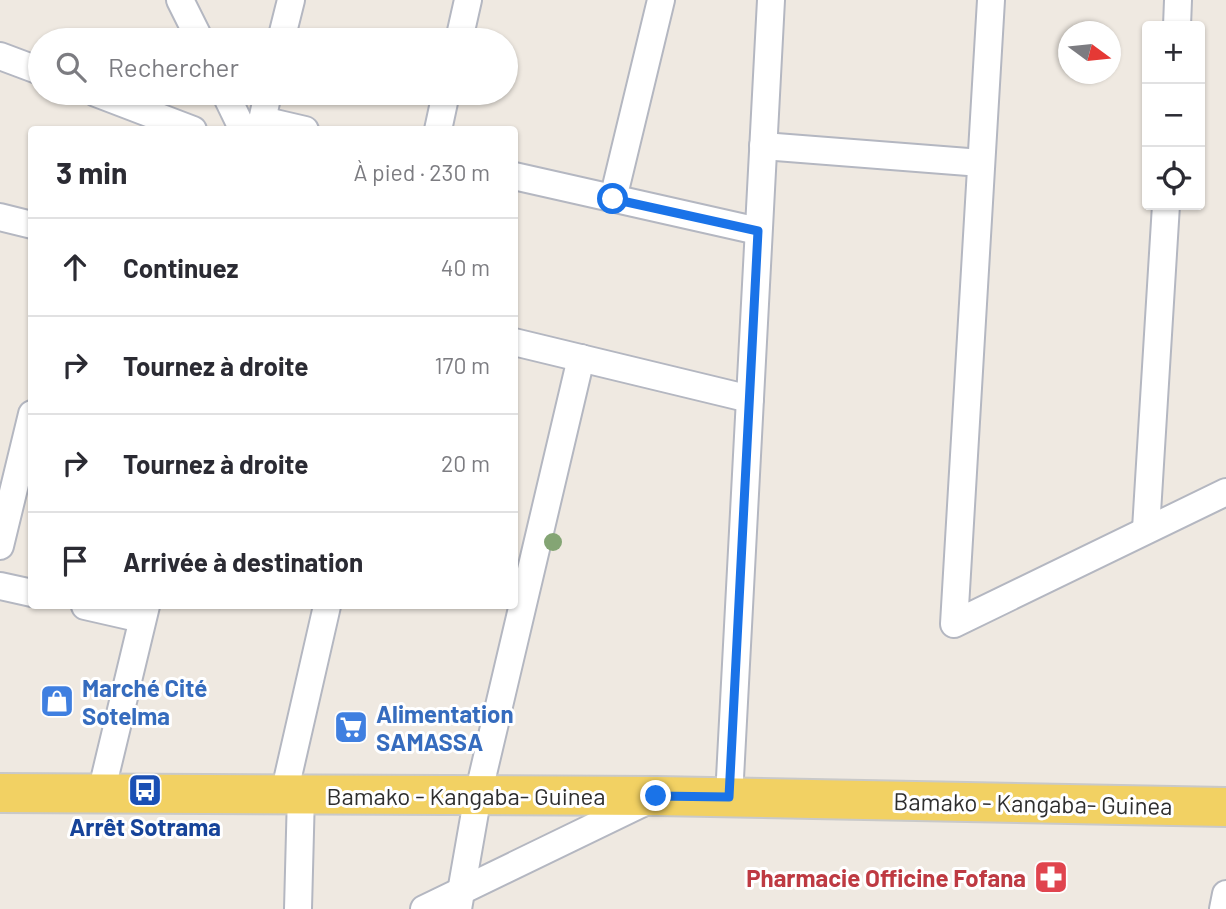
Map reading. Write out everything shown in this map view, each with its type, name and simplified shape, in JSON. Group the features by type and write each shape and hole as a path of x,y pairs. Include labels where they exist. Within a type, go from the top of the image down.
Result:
{"main road":[{"name":"Bamako - Kangaba- Guinea","path":"0,793 656,796 1226,807"}],"street":[{"path":"180,0 194,28"},
{"path":"284,28 291,0"},
{"path":"462,28 468,0"},
{"path":"613,199 661,0"},
{"path":"729,797 771,0"},
{"path":"990,0 954,624 1226,492"},
{"path":"1177,21 1178,0"},
{"path":"0,56 28,66"},
{"path":"127,105 183,126"},
{"path":"236,105 255,126 263,105"},
{"path":"439,126 443,105"},
{"path":"763,146 981,163"},
{"path":"518,177 758,231"},
{"path":"1146,529 1166,210"},
{"path":"0,217 28,224"},
{"path":"518,343 750,399"},
{"path":"460,900 478,795 581,358"},
{"path":"0,546 28,430"},
{"path":"0,586 28,592"},
{"path":"101,793 144,612 114,609"},
{"path":"298,909 293,794 326,609"},
{"path":"424,909 460,900 656,796"},
{"path":"1223,909 1226,894"}],"place":[{"name":"Marché Cité Sotelma","path":"57,701"},
{"name":"Alimentation SAMASSA","path":"351,727"},
{"name":"Arrêt Sotrama","path":"145,790"},
{"name":"Pharmacie Officine Fofana","path":"1051,877"}],"route":[{"path":"613,199 758,231 729,797 656,796"}]}
